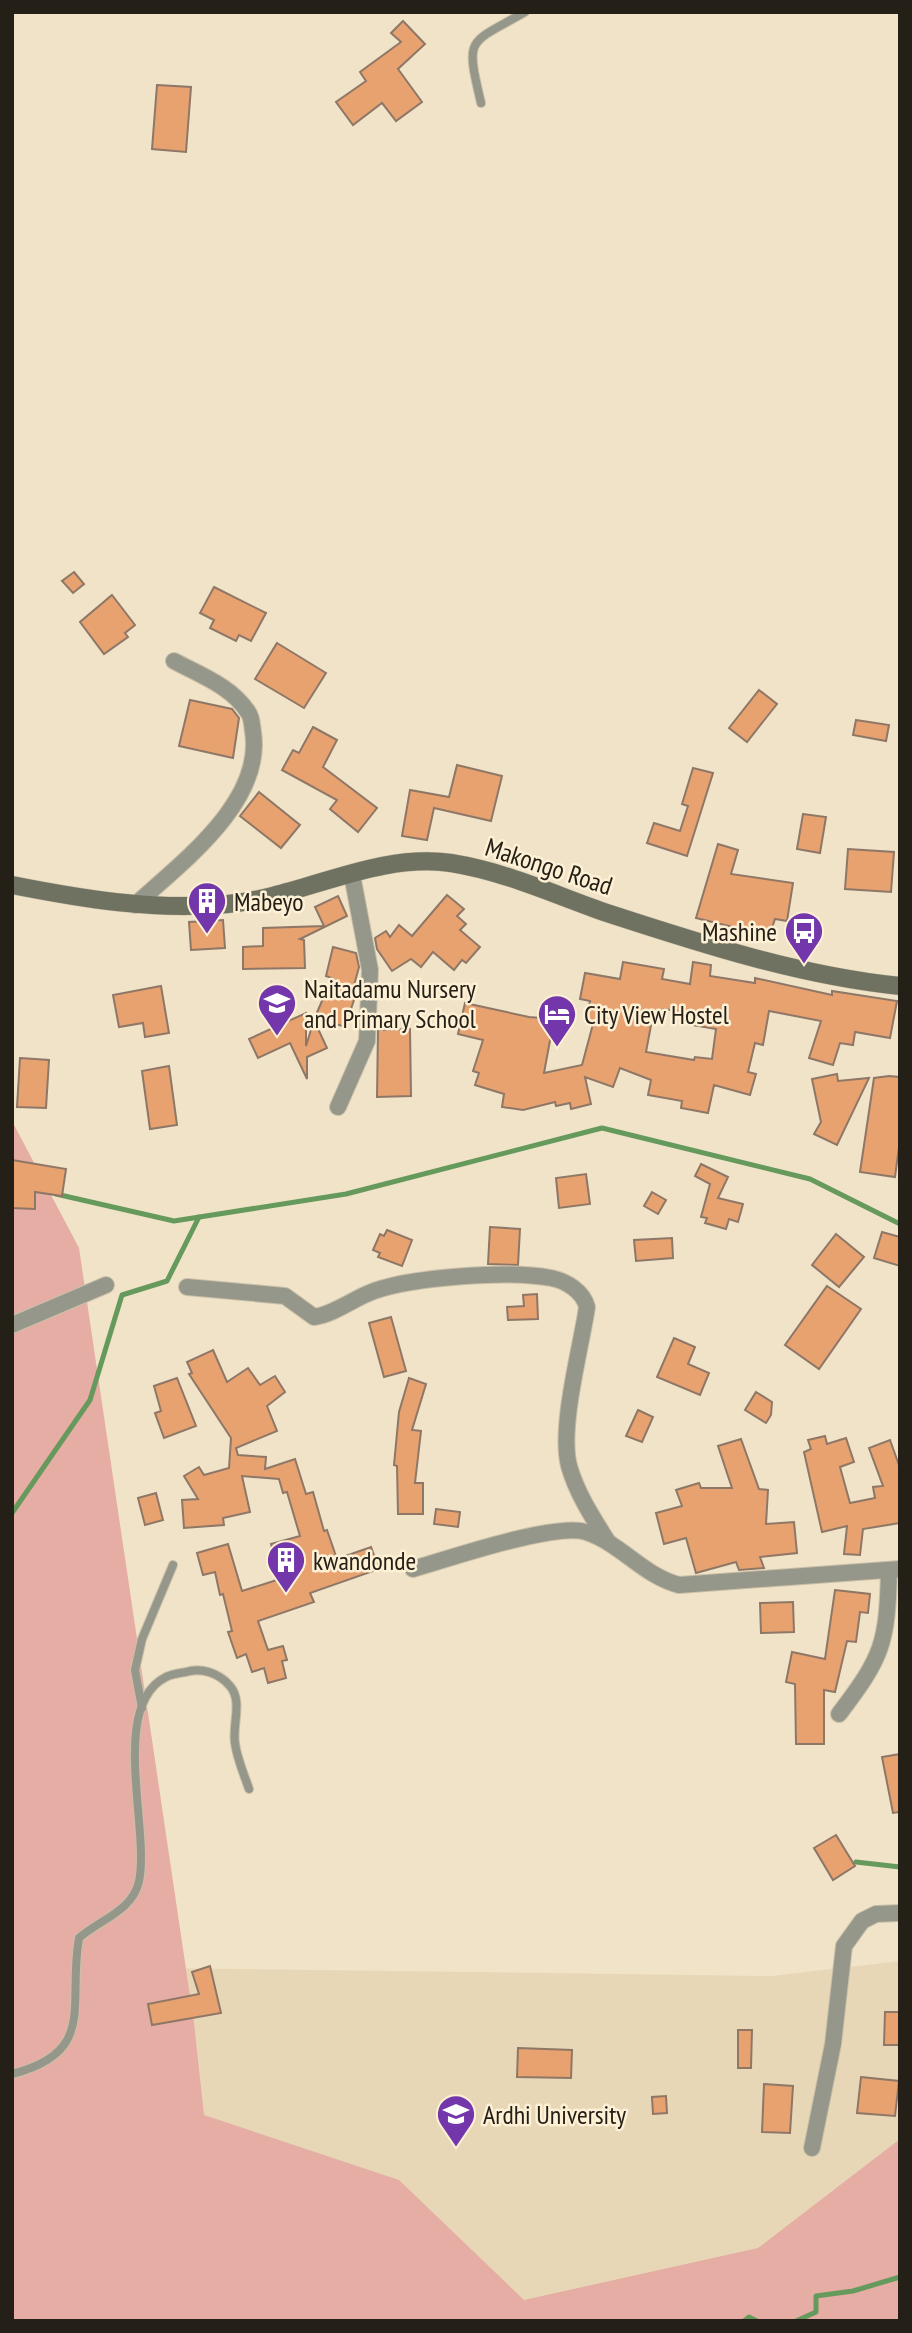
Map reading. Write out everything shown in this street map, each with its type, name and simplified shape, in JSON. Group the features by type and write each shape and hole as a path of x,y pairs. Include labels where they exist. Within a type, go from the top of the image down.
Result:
{"street":[{"path":"135,905 197,848 233,807 245,787 255,747 250,714 239,701 223,687 174,661"},
{"name":"Makongo Road","path":"12,885 135,905 229,904 401,864 449,863 530,882 605,912 842,980 900,986"},
{"path":"338,1107 367,1041 370,970 352,876"},
{"path":"187,1287 285,1296 314,1317 376,1290 404,1284 526,1275 553,1278 568,1284 585,1298 587,1307 568,1423 568,1463 588,1510 608,1542"},
{"path":"12,1325 106,1285"},
{"path":"413,1569 557,1532 583,1531 608,1542 658,1579 679,1585 894,1570 884,1642 877,1661 839,1714"},
{"path":"812,2148 833,2044 844,1946 862,1921 876,1914 900,1913"}],"lane":[{"path":"481,103 471,59 472,47 490,31 525,12"},
{"path":"142,1709 135,1670 142,1639 173,1565"},
{"path":"12,2074 50,2060 62,2051 72,2032 79,1938 123,1909 139,1883 141,1836 135,1750 136,1723 149,1692 165,1678 196,1669 210,1672 230,1686 237,1705 234,1739 237,1757 249,1789"}],"shaded area":[{"path":"12,1121 79,1248 194,2023 204,2115 399,2180 524,2300 758,2248 900,2139 900,2321 12,2321"},
{"name":"Ardhi University","path":"900,1961 900,2321 12,2321 12,1966 772,1976"}],"building":[{"path":"403,21 425,44 398,69 422,102 396,121 382,103 353,125 336,102 366,81 360,72 401,42 391,33"},
{"path":"157,85 191,87 186,152 152,149"},
{"path":"74,572 84,584 73,593 62,581"},
{"path":"214,587 266,613 251,641 239,635 236,641 210,628 214,620 200,613"},
{"path":"112,595 135,625 125,633 128,637 104,654 80,622"},
{"path":"277,643 326,673 304,708 255,679"},
{"path":"759,690 777,704 747,742 729,728"},
{"path":"190,700 232,709 239,718 233,758 179,746"},
{"path":"856,720 889,725 886,741 853,735"},
{"path":"313,727 337,740 323,767 377,808 358,832 330,809 337,800 282,770 293,750 299,753"},
{"path":"457,765 502,776 491,821 434,808 427,840 402,836 410,790 449,797"},
{"path":"693,768 713,773 687,856 647,843 654,823 680,831 688,806 682,804"},
{"path":"259,792 300,825 281,848 240,816"},
{"path":"803,814 826,817 820,853 797,849"},
{"path":"718,844 738,850 731,874 793,883 787,921 775,919 768,940 752,934 753,932 696,918"},
{"path":"848,849 894,852 891,892 845,889"},
{"path":"447,895 464,909 457,916 466,924 460,930 480,947 466,963 462,960 454,970 433,952 421,967 411,959 392,971 377,949 375,938 386,931 390,937 399,925 412,936"},
{"path":"338,896 347,916 300,939 304,940 305,968 243,969 243,947 263,946 263,928 324,926 315,907"},
{"name":"Mabeyo","path":"223,920 225,948 191,950 189,922"},
{"path":"333,947 356,953 359,967 352,993 356,994 345,1027 315,1017 332,978 326,976"},
{"path":"623,962 664,969 662,979 690,984 693,962 711,965 710,976 755,983 755,978 832,995 832,991 897,1001 890,1038 855,1032 853,1045 840,1043 833,1065 809,1058 821,1021 769,1011 763,1045 755,1043 748,1072 756,1074 750,1095 714,1085 708,1113 681,1108 682,1101 648,1095 651,1080 620,1068 613,1087 585,1077 591,1104 571,1109 570,1103 556,1106 555,1102 523,1110 502,1107 504,1094 475,1085 479,1073 473,1071 483,1040 458,1034 465,1003 529,1017 554,1019 544,1073 582,1065 593,1024 586,1023 590,1001 580,999 585,973 620,979","holes":["664,1009 694,1014 692,1025 716,1029 712,1059 695,1057 694,1060 646,1052 652,1020 662,1022"]},
{"path":"161,986 169,1033 145,1037 143,1023 119,1027 113,995"},
{"path":"306,1013 306,1046 314,1020 327,1048 307,1057 307,1079 290,1043 258,1058 249,1039"},
{"path":"410,1029 411,1096 377,1097 378,1030"},
{"path":"20,1058 49,1060 46,1108 17,1107"},
{"path":"169,1066 177,1125 150,1129 142,1071"},
{"path":"837,1074 838,1081 869,1078 837,1145 814,1134 821,1122 812,1079"},
{"path":"900,1077 899,1147 895,1177 860,1172 874,1078"},
{"path":"12,1160 66,1169 62,1196 35,1192 35,1209 12,1208"},
{"path":"701,1164 728,1177 718,1198 743,1204 738,1222 729,1219 726,1229 705,1223 707,1218 701,1217 710,1184 695,1176"},
{"path":"586,1174 590,1204 559,1208 556,1178"},
{"path":"652,1192 666,1200 658,1214 644,1206"},
{"path":"490,1227 520,1229 518,1265 488,1264"},
{"path":"387,1230 412,1240 402,1266 378,1257 380,1253 373,1250 380,1234 384,1236"},
{"path":"882,1232 900,1237 900,1266 874,1258"},
{"path":"836,1234 864,1257 839,1287 812,1265"},
{"path":"672,1238 673,1258 636,1261 634,1240"},
{"path":"827,1286 861,1309 819,1369 785,1345"},
{"path":"537,1294 538,1319 508,1320 507,1307 524,1306 523,1295"},
{"path":"391,1317 406,1371 384,1377 369,1323"},
{"path":"674,1338 695,1347 688,1364 709,1373 700,1395 657,1377"},
{"path":"213,1350 227,1382 248,1368 260,1385 275,1376 285,1392 267,1406 277,1431 236,1448 238,1455 266,1457 265,1469 295,1459 306,1494 313,1492 324,1531 327,1530 337,1559 371,1547 379,1569 310,1593 314,1602 258,1621 268,1650 283,1646 287,1660 282,1661 286,1678 268,1683 264,1668 252,1672 246,1654 237,1658 228,1632 232,1631 223,1594 220,1595 215,1572 203,1575 197,1553 228,1544 242,1591 280,1579 271,1544 300,1536 287,1492 283,1493 279,1479 242,1476 250,1512 223,1518 224,1525 184,1528 182,1500 198,1499 184,1476 199,1467 204,1475 229,1468 231,1438 189,1374 192,1373 187,1362"},
{"path":"177,1378 196,1426 164,1438 155,1413 161,1411 154,1386"},
{"path":"409,1378 426,1384 412,1430 421,1431 415,1483 423,1483 423,1514 398,1514 397,1466 394,1465 399,1412"},
{"path":"756,1392 772,1402 771,1415 766,1423 745,1410"},
{"path":"638,1410 653,1417 642,1442 626,1436"},
{"path":"825,1436 827,1444 846,1438 854,1462 840,1467 850,1503 875,1498 873,1487 883,1486 869,1448 890,1440 900,1468 900,1523 863,1529 860,1555 844,1554 847,1526 822,1532 804,1452 811,1449 808,1440"},
{"path":"741,1439 759,1489 768,1490 766,1524 794,1522 797,1553 760,1557 764,1568 739,1570 736,1562 696,1573 686,1538 664,1544 656,1513 682,1506 676,1490 699,1483 701,1488 732,1488 718,1446"},
{"path":"156,1493 163,1520 145,1525 138,1498"},
{"path":"436,1509 460,1512 458,1527 434,1524"},
{"path":"835,1590 870,1594 868,1613 860,1612 856,1642 847,1641 835,1692 824,1690 824,1744 796,1744 795,1684 786,1682 792,1652 825,1659"},
{"path":"793,1602 794,1632 761,1633 760,1603"},
{"path":"900,1754 900,1812 893,1813 882,1757"},
{"path":"836,1835 855,1866 833,1880 814,1848"},
{"path":"210,1966 221,2013 152,2025 148,2004 199,1994 192,1972"},
{"path":"885,2012 900,2012 900,2045 884,2045"},
{"path":"738,2030 752,2030 751,2068 738,2068"},
{"path":"518,2048 572,2050 571,2078 517,2077"},
{"path":"861,2077 899,2081 895,2116 857,2113"},
{"path":"764,2084 793,2086 790,2133 762,2132"},
{"path":"666,2096 667,2113 653,2114 652,2097"}],"waterway":[{"path":"56,1194 174,1221 346,1194 602,1128 810,1179 900,1224"},
{"path":"12,1513 90,1400 122,1295 167,1281 199,1217"},
{"path":"856,1862 900,1867"},
{"path":"796,2321 816,2312 816,2296 853,2291 900,2277"},
{"path":"744,2321 749,2317 757,2321"}],"place":[{"name":"Mabeyo","path":"207,935"},
{"name":"Mashine","path":"804,965"},
{"name":"Naitadamu Nursery and Primary School","path":"277,1037"},
{"name":"City View Hostel","path":"557,1048"},
{"name":"kwandonde","path":"286,1594"},
{"name":"Ardhi University","path":"456,2148"}]}
